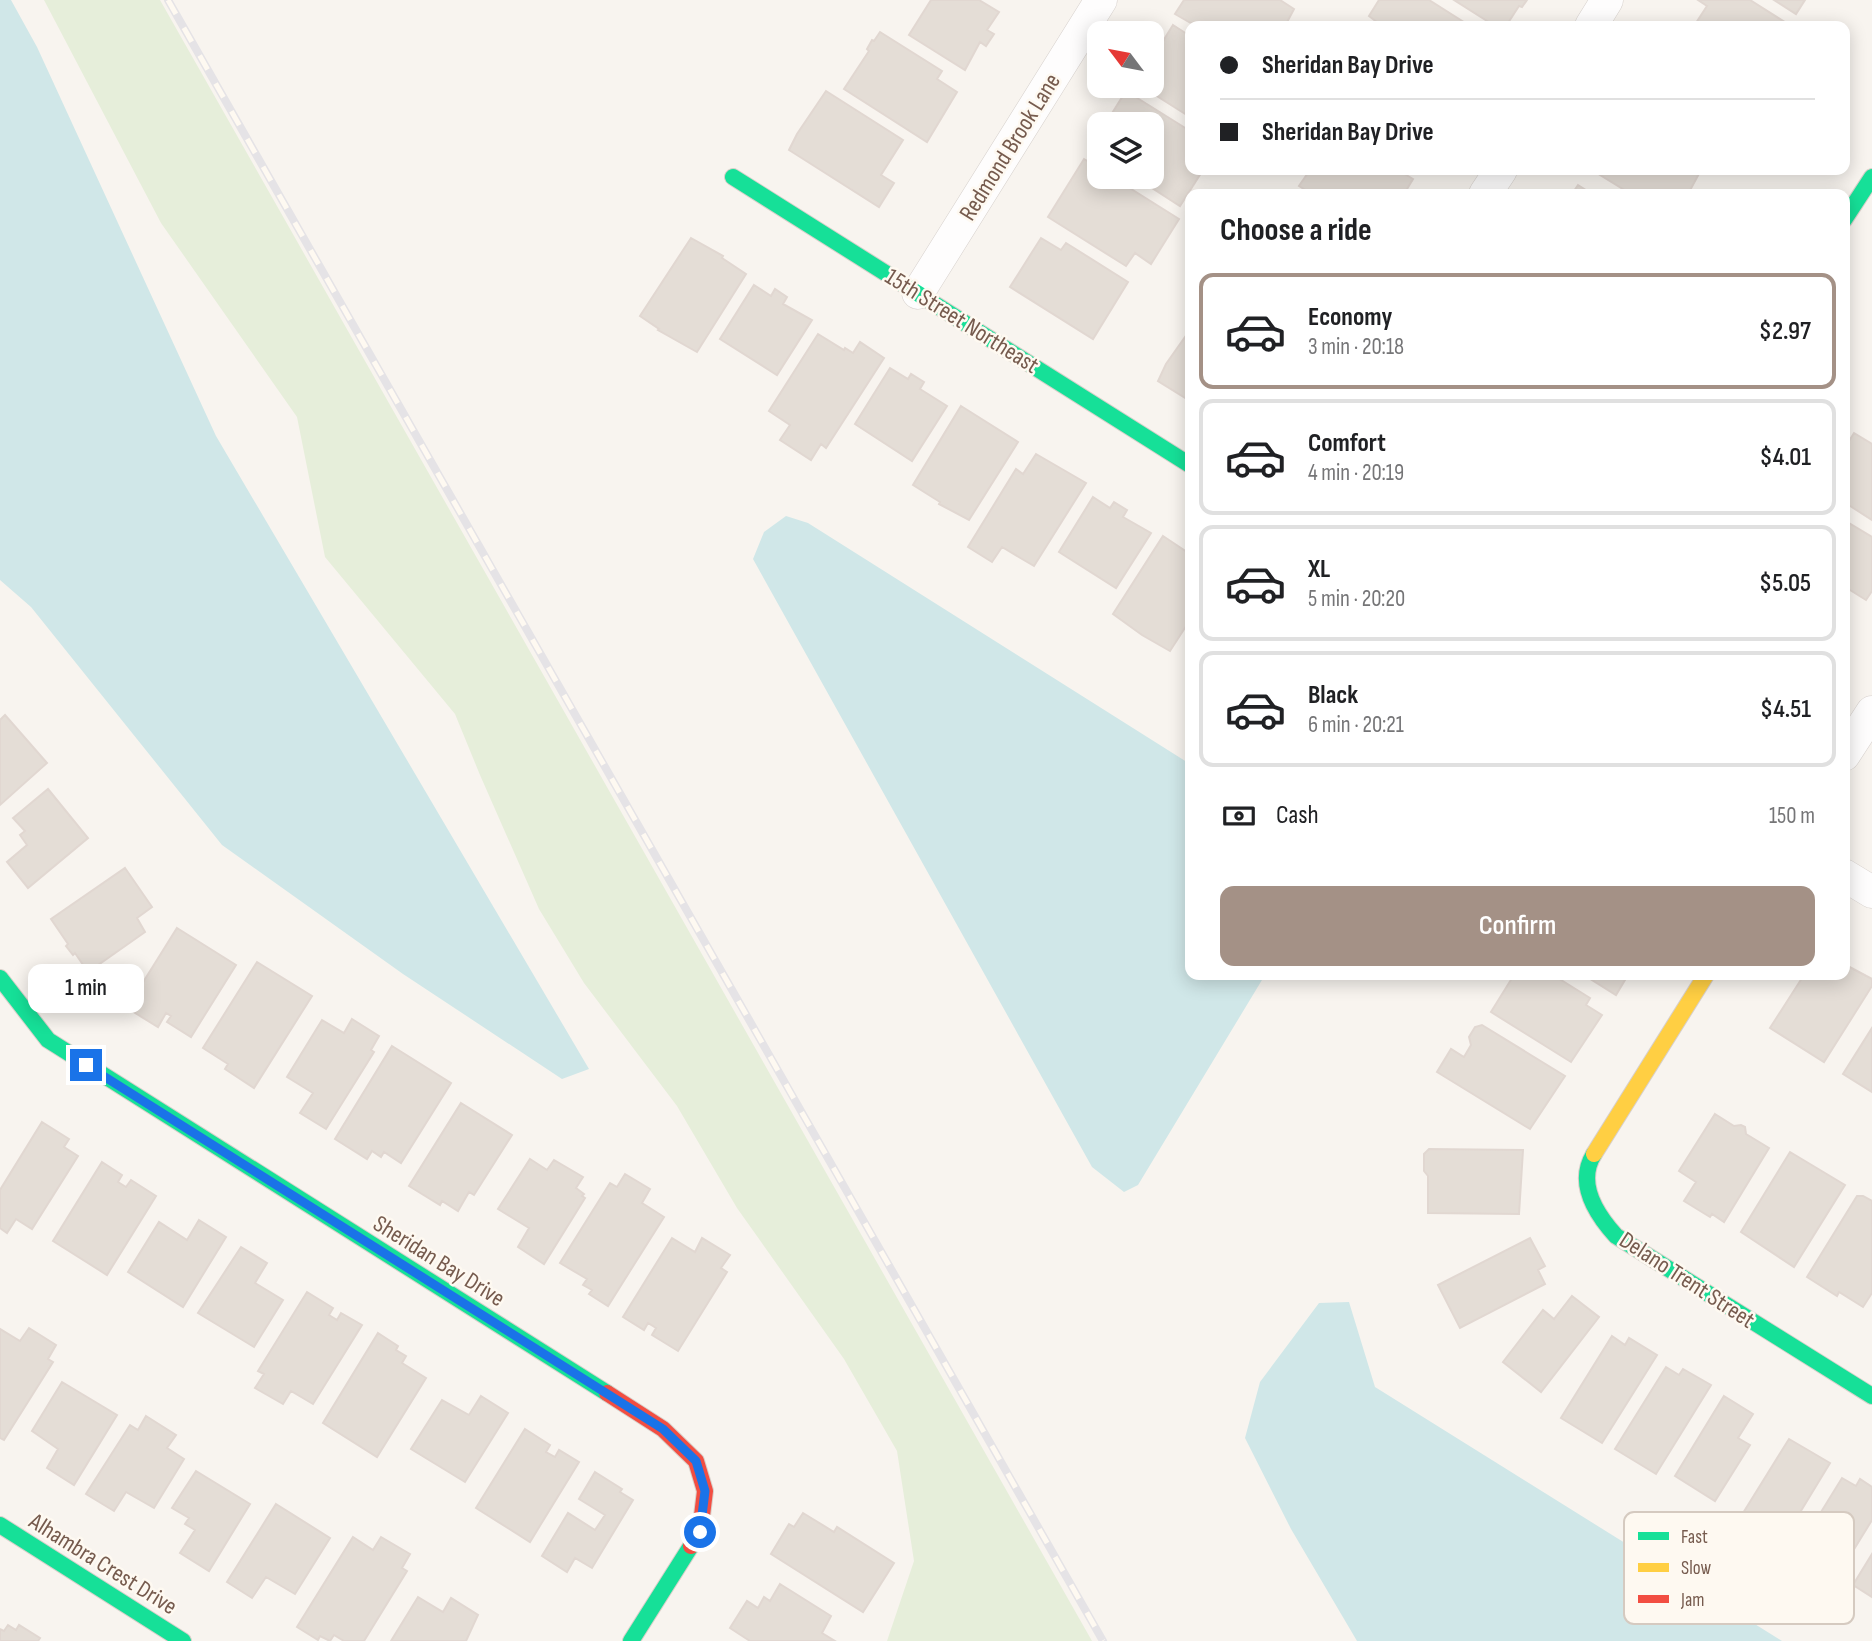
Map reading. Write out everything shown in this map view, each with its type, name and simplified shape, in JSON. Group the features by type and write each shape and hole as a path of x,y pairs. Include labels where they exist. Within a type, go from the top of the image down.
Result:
{"street":[{"name":"Redmond Brook Lane","path":"918,293 1101,0"},
{"path":"1594,21 1607,0"},
{"name":"15th Street Northeast","path":"733,177 1185,462"},
{"path":"1850,211 1872,177"},
{"path":"1850,746 1872,712"},
{"path":"1850,879 1872,892"},
{"name":"Sheridan Bay Drive","path":"0,978 48,1040 663,1429 696,1461 705,1491 700,1532 631,1641"},
{"name":"Delano Trent Street","path":"1703,980 1591,1159 1586,1183 1599,1217 1616,1236 1872,1396"},
{"name":"Alhambra Crest Drive","path":"0,1525 183,1641"}],"green space":[{"path":"44,0 160,0 1092,1641 887,1641 914,1561 897,1451 844,1359 737,1208 677,1106 584,983 539,909 455,714 325,557 297,417 161,223"}],"shaded area":[{"path":"0,0 11,0 37,47 216,436 589,1069 562,1079 403,974 222,845 31,607 0,580"},
{"path":"786,516 808,523 1185,761 1185,980 1262,980 1138,1185 1124,1192 1092,1167 753,559 764,532"},
{"path":"1349,1302 1375,1387 1624,1542 1624,1624 1755,1624 1782,1641 1357,1641 1291,1529 1245,1438 1260,1382 1319,1303"}],"building":[{"path":"931,0 979,0 999,12 987,30 994,34 986,46 980,42 965,70 909,35"},
{"path":"1184,0 1280,0 1294,9 1288,21 1187,21 1175,14"},
{"path":"1379,0 1429,0 1462,21 1376,21 1369,16"},
{"path":"1454,0 1527,0 1522,7 1519,6 1509,21 1487,21"},
{"path":"1698,0 1750,0 1783,21 1697,21 1707,6"},
{"path":"1774,0 1805,0 1796,14"},
{"path":"1173,25 1185,33 1185,114 1160,98 1164,98 1164,40"},
{"path":"880,32 942,71 937,79 957,92 927,142 844,89 869,51 867,49 872,40 874,41"},
{"path":"826,91 903,140 881,175 894,183 879,207 789,150"},
{"path":"1122,98 1137,98 1160,112 1113,112"},
{"path":"1164,115 1185,128 1185,175 1200,175 1191,189 1185,189 1185,198 1180,206 1154,189 1164,189"},
{"path":"1084,159 1087,161 1087,189 1131,189 1179,219 1151,264 1135,253 1126,266 1048,217"},
{"path":"1307,175 1406,175 1413,179 1407,189 1304,189 1299,186"},
{"path":"1600,175 1698,175 1691,189 1623,189"},
{"path":"691,238 723,256 722,258 746,274 697,352 658,330 640,316"},
{"path":"1041,238 1061,250 1066,243 1128,282 1093,339 1010,287"},
{"path":"754,285 771,296 775,289 787,297 783,304 812,320 777,375 720,339"},
{"path":"818,334 853,353 860,342 884,358 826,448 821,444 811,460 780,440 790,425 769,411"},
{"path":"1185,337 1185,398 1158,381"},
{"path":"890,368 908,379 911,374 924,382 920,389 947,406 912,461 855,424"},
{"path":"961,406 1018,442 969,520 939,504 940,502 913,485"},
{"path":"1854,433 1872,444 1872,520 1850,506 1850,439"},
{"path":"1036,454 1086,483 1034,566 1002,547 992,562 968,547 1016,469 1023,474"},
{"path":"1093,497 1110,508 1114,502 1127,510 1123,517 1151,533 1116,588 1059,552"},
{"path":"1850,524 1872,537 1872,591 1866,600 1850,590"},
{"path":"1163,536 1185,551 1185,628 1170,651 1113,614"},
{"path":"5,715 47,763 0,805 0,720"},
{"path":"48,789 88,838 28,888 7,862 27,845 20,835 25,831 13,818"},
{"path":"125,868 152,907 137,918 145,932 88,972 75,953 73,955 66,946 68,944 51,919"},
{"path":"177,928 236,965 191,1037 167,1022 171,1016 166,1013 158,1027 127,1008"},
{"path":"257,962 312,996 254,1088 225,1069 228,1064 203,1048"},
{"path":"1850,967 1872,979 1872,986 1824,1062 1770,1028 1801,980 1850,980"},
{"path":"1511,980 1561,980 1590,998 1586,1005 1602,1015 1571,1062 1491,1012"},
{"path":"1592,980 1625,980 1616,995"},
{"path":"352,1019 379,1036 371,1050 374,1052 326,1129 300,1113 313,1093 287,1077 322,1020 344,1033"},
{"path":"1482,1025 1565,1076 1530,1129 1437,1072 1451,1049 1464,1057 1471,1045 1469,1037 1475,1027"},
{"path":"1872,1028 1872,1092 1843,1074"},
{"path":"392,1046 451,1083 401,1163 384,1152 381,1157 372,1151 367,1159 335,1139"},
{"path":"461,1103 512,1135 474,1195 469,1192 458,1211 442,1201 440,1205 409,1186"},
{"path":"1715,1114 1734,1126 1745,1127 1746,1134 1769,1148 1724,1222 1684,1201 1696,1182 1679,1171"},
{"path":"42,1122 69,1139 64,1147 78,1156 32,1229 16,1219 7,1233 0,1228 0,1190"},
{"path":"1429,1149 1523,1150 1519,1214 1428,1213 1428,1176 1424,1171 1424,1154"},
{"path":"1790,1152 1845,1185 1794,1267 1741,1232"},
{"path":"530,1159 547,1170 554,1160 583,1177 576,1188 585,1198 544,1264 518,1247 529,1228 498,1209"},
{"path":"102,1162 122,1175 118,1182 126,1187 131,1180 156,1196 107,1275 53,1241"},
{"path":"625,1174 650,1189 642,1203 664,1217 608,1306 589,1294 592,1290 583,1285 587,1279 560,1263 610,1183 617,1187"},
{"path":"1857,1196 1872,1201 1872,1293 1863,1307 1839,1292 1837,1296 1807,1277"},
{"path":"199,1220 226,1237 183,1307 128,1272 159,1222 187,1240"},
{"path":"672,1238 695,1252 702,1238 730,1255 721,1268 727,1272 678,1351 652,1335 656,1328 648,1323 644,1330 623,1317"},
{"path":"1530,1238 1545,1266 1538,1270 1545,1284 1460,1328 1438,1285"},
{"path":"241,1247 267,1263 255,1283 283,1300 254,1347 198,1313"},
{"path":"307,1292 333,1308 329,1315 337,1320 341,1313 362,1325 313,1404 291,1391 283,1404 255,1388 264,1374 258,1371"},
{"path":"1572,1296 1599,1317 1541,1392 1503,1362 1543,1310 1554,1319"},
{"path":"29,1328 56,1345 48,1359 53,1362 4,1440 0,1438 0,1329 20,1341"},
{"path":"378,1333 398,1346 396,1350 406,1356 402,1363 426,1378 377,1457 323,1423"},
{"path":"1612,1336 1625,1345 1629,1338 1657,1355 1602,1443 1561,1418"},
{"path":"1666,1367 1679,1375 1683,1369 1711,1385 1656,1474 1615,1449"},
{"path":"62,1382 117,1415 74,1485 47,1468 58,1449 32,1431"},
{"path":"481,1396 508,1413 465,1482 411,1449 442,1400 469,1415"},
{"path":"1724,1396 1753,1414 1738,1438 1750,1445 1715,1501 1675,1476"},
{"path":"146,1416 176,1435 167,1448 184,1459 154,1508 126,1492 114,1511 86,1494 130,1425 138,1430"},
{"path":"525,1429 550,1445 546,1452 555,1457 559,1450 579,1462 530,1542 476,1508"},
{"path":"1789,1439 1830,1463 1800,1512 1744,1512"},
{"path":"196,1471 250,1504 209,1571 180,1553 195,1530 185,1524 189,1518 172,1508"},
{"path":"595,1472 622,1489 620,1492 633,1500 592,1568 575,1558 567,1572 542,1556 568,1513 595,1530 605,1515 579,1499"},
{"path":"1842,1478 1856,1486 1860,1479 1872,1487 1872,1520 1854,1549 1854,1512 1821,1512"},
{"path":"276,1504 330,1538 295,1594 266,1577 252,1598 227,1582"},
{"path":"803,1513 834,1532 837,1527 894,1563 863,1612 771,1554 789,1524 794,1527"},
{"path":"353,1537 373,1550 381,1537 410,1554 402,1568 407,1571 364,1641 344,1641 334,1635 330,1641 320,1636 318,1640 297,1627"},
{"path":"1872,1554 1872,1597 1854,1583"},
{"path":"780,1584 831,1616 822,1633 835,1641 750,1641 730,1628 747,1601 758,1608 764,1597 770,1601"},
{"path":"418,1597 443,1612 451,1598 478,1615 466,1641 391,1641"},
{"path":"8,1625 16,1630 19,1625 40,1638 38,1641 0,1641 0,1629 4,1631"}],"railway":[{"path":"168,0 1103,1641"}],"traffic: fast":[{"path":"733,177 1185,462"},
{"path":"1850,211 1872,177"},
{"path":"0,978 48,1040 607,1393"},
{"path":"1594,1154 1589,1165 1588,1187 1596,1208 1616,1236 1872,1396"},
{"path":"0,1525 183,1641"},
{"path":"631,1641 691,1546"}],"traffic: slow":[{"path":"1594,1154 1703,980"}],"traffic: jam":[{"path":"607,1393 663,1429 696,1461 705,1491 700,1532 691,1546"}],"route":[{"path":"86,1065 663,1429 696,1461 705,1491 700,1532"}]}
